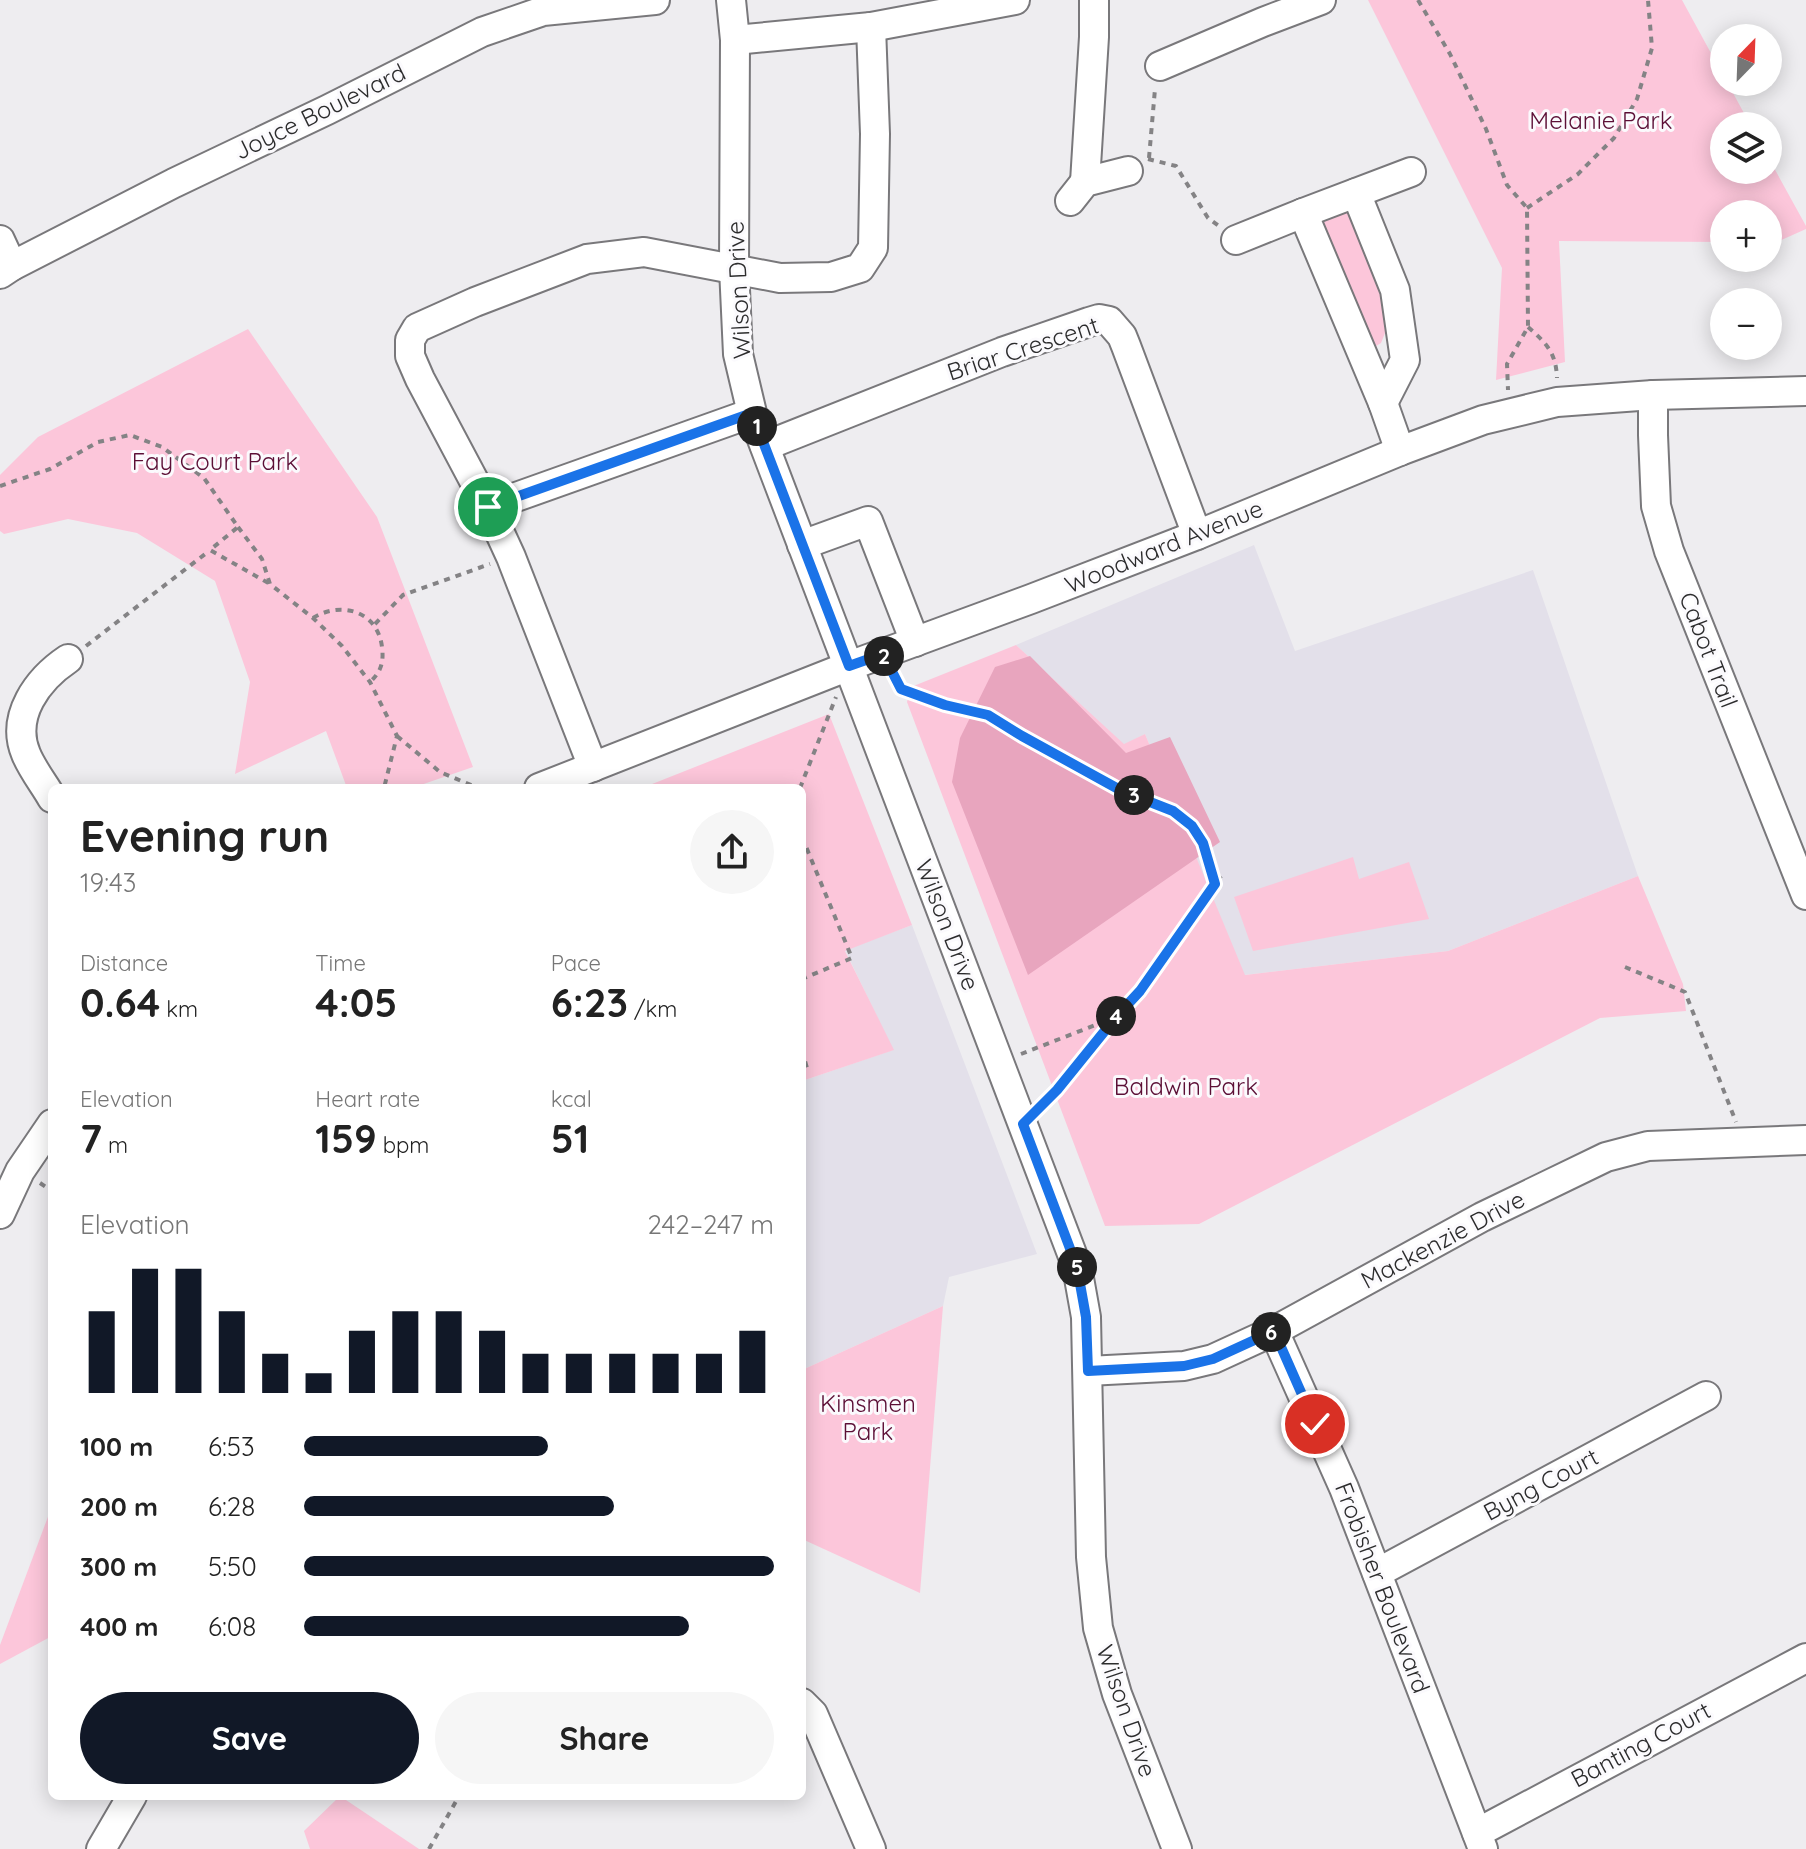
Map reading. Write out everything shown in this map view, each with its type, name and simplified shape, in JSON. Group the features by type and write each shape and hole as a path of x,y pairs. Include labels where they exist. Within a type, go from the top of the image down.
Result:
{"street":[{"name":"Joyce Boulevard","path":"6,270 174,183 482,32 543,11 655,0"},
{"name":"Wilson Drive","path":"731,0 735,40 734,268 738,354 752,413 1077,1267 1086,1317 1091,1557 1098,1628 1117,1694 1177,1849"},
{"path":"735,40 871,27 1015,0"},
{"path":"1094,0 1094,37 1078,191 1139,164"},
{"path":"1160,66 1256,11 1321,0"},
{"path":"593,767 511,557 420,379 410,356 410,340 417,328 587,259 644,252 780,278 831,277 860,268 873,248 875,134 871,27"},
{"path":"1236,240 1411,172"},
{"path":"1356,193 1395,290 1405,360 1383,403"},
{"path":"1303,213 1400,451"},
{"path":"0,240 6,270"},
{"name":"Briar Crescent","path":"765,446 1002,352 1099,319 1109,321 1117,328 1126,346 1197,535"},
{"name":"Woodward Avenue","path":"549,784 849,666 1197,535 1483,420 1557,402 1653,395 1806,391"},
{"name":"Cabot Trail","path":"1653,395 1656,506 1669,551 1806,895"},
{"path":"488,507 752,413"},
{"path":"802,545 868,521 915,642"},
{"path":"48,791 26,753 21,722 32,695 50,671 68,659"},
{"path":"0,1214 10,1166 48,1128"},
{"name":"Mackenzie Drive","path":"1088,1371 1184,1366 1213,1359 1274,1331 1482,1217 1606,1157 1648,1146 1806,1140"},
{"name":"Frobisher Boulevard","path":"1274,1331 1344,1488 1480,1841"},
{"name":"Byng Court","path":"1377,1573 1706,1396"},
{"name":"Banting Court","path":"1480,1841 1806,1658"},
{"path":"806,1707 813,1714 871,1849"},
{"path":"101,1849 130,1800"}],"path":[{"path":"1418,0 1450,54 1486,129 1507,185 1527,208 1528,327 1507,364 1510,413"},
{"path":"1527,208 1578,174 1614,138 1637,99 1652,48 1648,0"},
{"path":"1160,66 1139,164 1176,166 1208,218 1236,240"},
{"path":"1528,327 1548,345 1556,367 1557,402"},
{"path":"0,486 50,469 98,442 130,435 162,447 204,478 262,559 270,584"},
{"path":"68,659 238,527"},
{"path":"210,550 270,584 313,618 342,646 370,682 397,736 440,772 468,784"},
{"path":"375,624 403,595 511,557"},
{"path":"313,618 336,608 356,612 375,624 381,639 383,659 379,674 370,682"},
{"path":"883,654 901,689 945,705 988,715 1122,791 1173,811 1192,826 1203,843 1215,884"},
{"path":"802,784 849,666"},
{"path":"385,784 397,736"},
{"path":"806,847 852,958 806,977"},
{"path":"1023,1124 1057,1090 1140,991 1221,876"},
{"path":"1625,967 1685,992 1744,1143"},
{"path":"1000,1062 1116,1017"},
{"path":"806,1065 808,1072"},
{"path":"429,1849 457,1800"}],"shaded area":[{"path":"1254,545 1295,651 1533,570 1638,876 1448,951 1244,975 1145,734 1124,745 1016,645"},
{"path":"1030,656 1126,753 1170,737 1220,842 1028,975 952,782 960,738 995,667"},
{"path":"912,925 1037,1254 949,1277 943,1306 806,1368 806,1080 893,1050 845,950"}],"green space":[{"name":"Melanie Park","path":"1368,0 1682,0 1710,51 1710,96 1735,96 1743,112 1710,112 1710,184 1782,182 1806,229 1782,240 1782,200 1710,200 1710,242 1559,241 1565,362 1496,380 1502,268"},
{"path":"1345,211 1359,224 1386,309 1385,333 1381,343 1376,346 1370,343 1321,227 1324,216"},
{"name":"Fay Court Park","path":"248,329 377,517 473,767 424,784 346,784 326,731 235,774 250,682 215,581 137,533 68,519 4,534 0,531 0,475 38,437"},
{"name":"Baldwin Park","path":"1016,645 1124,744 1145,734 1245,975 1448,951 1638,876 1683,984 1686,1011 1600,1018 1199,1224 1105,1226 907,702 911,687"},
{"path":"829,714 912,925 845,951 894,1050 806,1080 806,784 652,784"},
{"path":"1353,857 1359,879 1409,862 1429,919 1253,951 1234,897"},
{"name":"Kinsmen Park","path":"943,1306 920,1593 806,1541 806,1368"},
{"path":"48,1517 48,1638 0,1664 0,1645"},
{"path":"336,1800 346,1800 419,1849 310,1849 304,1831"}],"route":[{"path":"488,507 752,413 849,666 883,654 901,689 945,705 988,715 1122,791 1173,811 1192,826 1203,843 1215,884 1140,991 1057,1090 1023,1124 1077,1267 1086,1317 1088,1371 1184,1366 1213,1359 1274,1331 1315,1424"}]}
